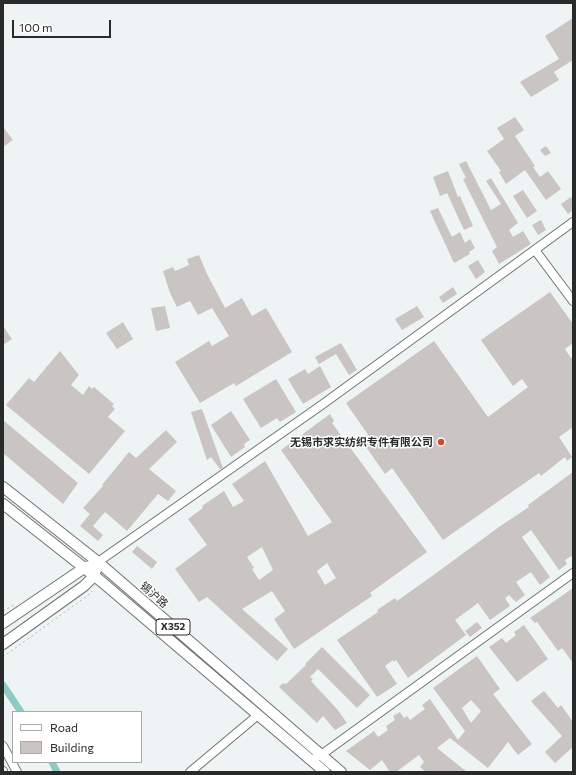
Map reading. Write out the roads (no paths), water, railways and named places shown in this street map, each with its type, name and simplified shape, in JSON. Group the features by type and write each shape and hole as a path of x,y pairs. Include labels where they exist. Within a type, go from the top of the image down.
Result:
{"main road":[{"name":"锡沪路","path":"3,487 98,562 341,772"},
{"name":"X352","path":"3,504 94,576 325,772"},
{"path":"3,624 84,568 98,562"},
{"path":"3,644 84,586 94,576 98,562"}],"street":[{"path":"98,562 323,404 573,222"},
{"path":"535,250 573,301"},
{"path":"311,760 321,755 573,573"},
{"path":"190,772 258,715"},
{"path":"3,746 12,763"},
{"path":"12,763 17,772"}],"waterway":[{"path":"3,685 20,711"},
{"path":"52,763 57,772"}],"place":[{"name":"无锡市求实纺织专件有限公司","path":"441,442"}]}
